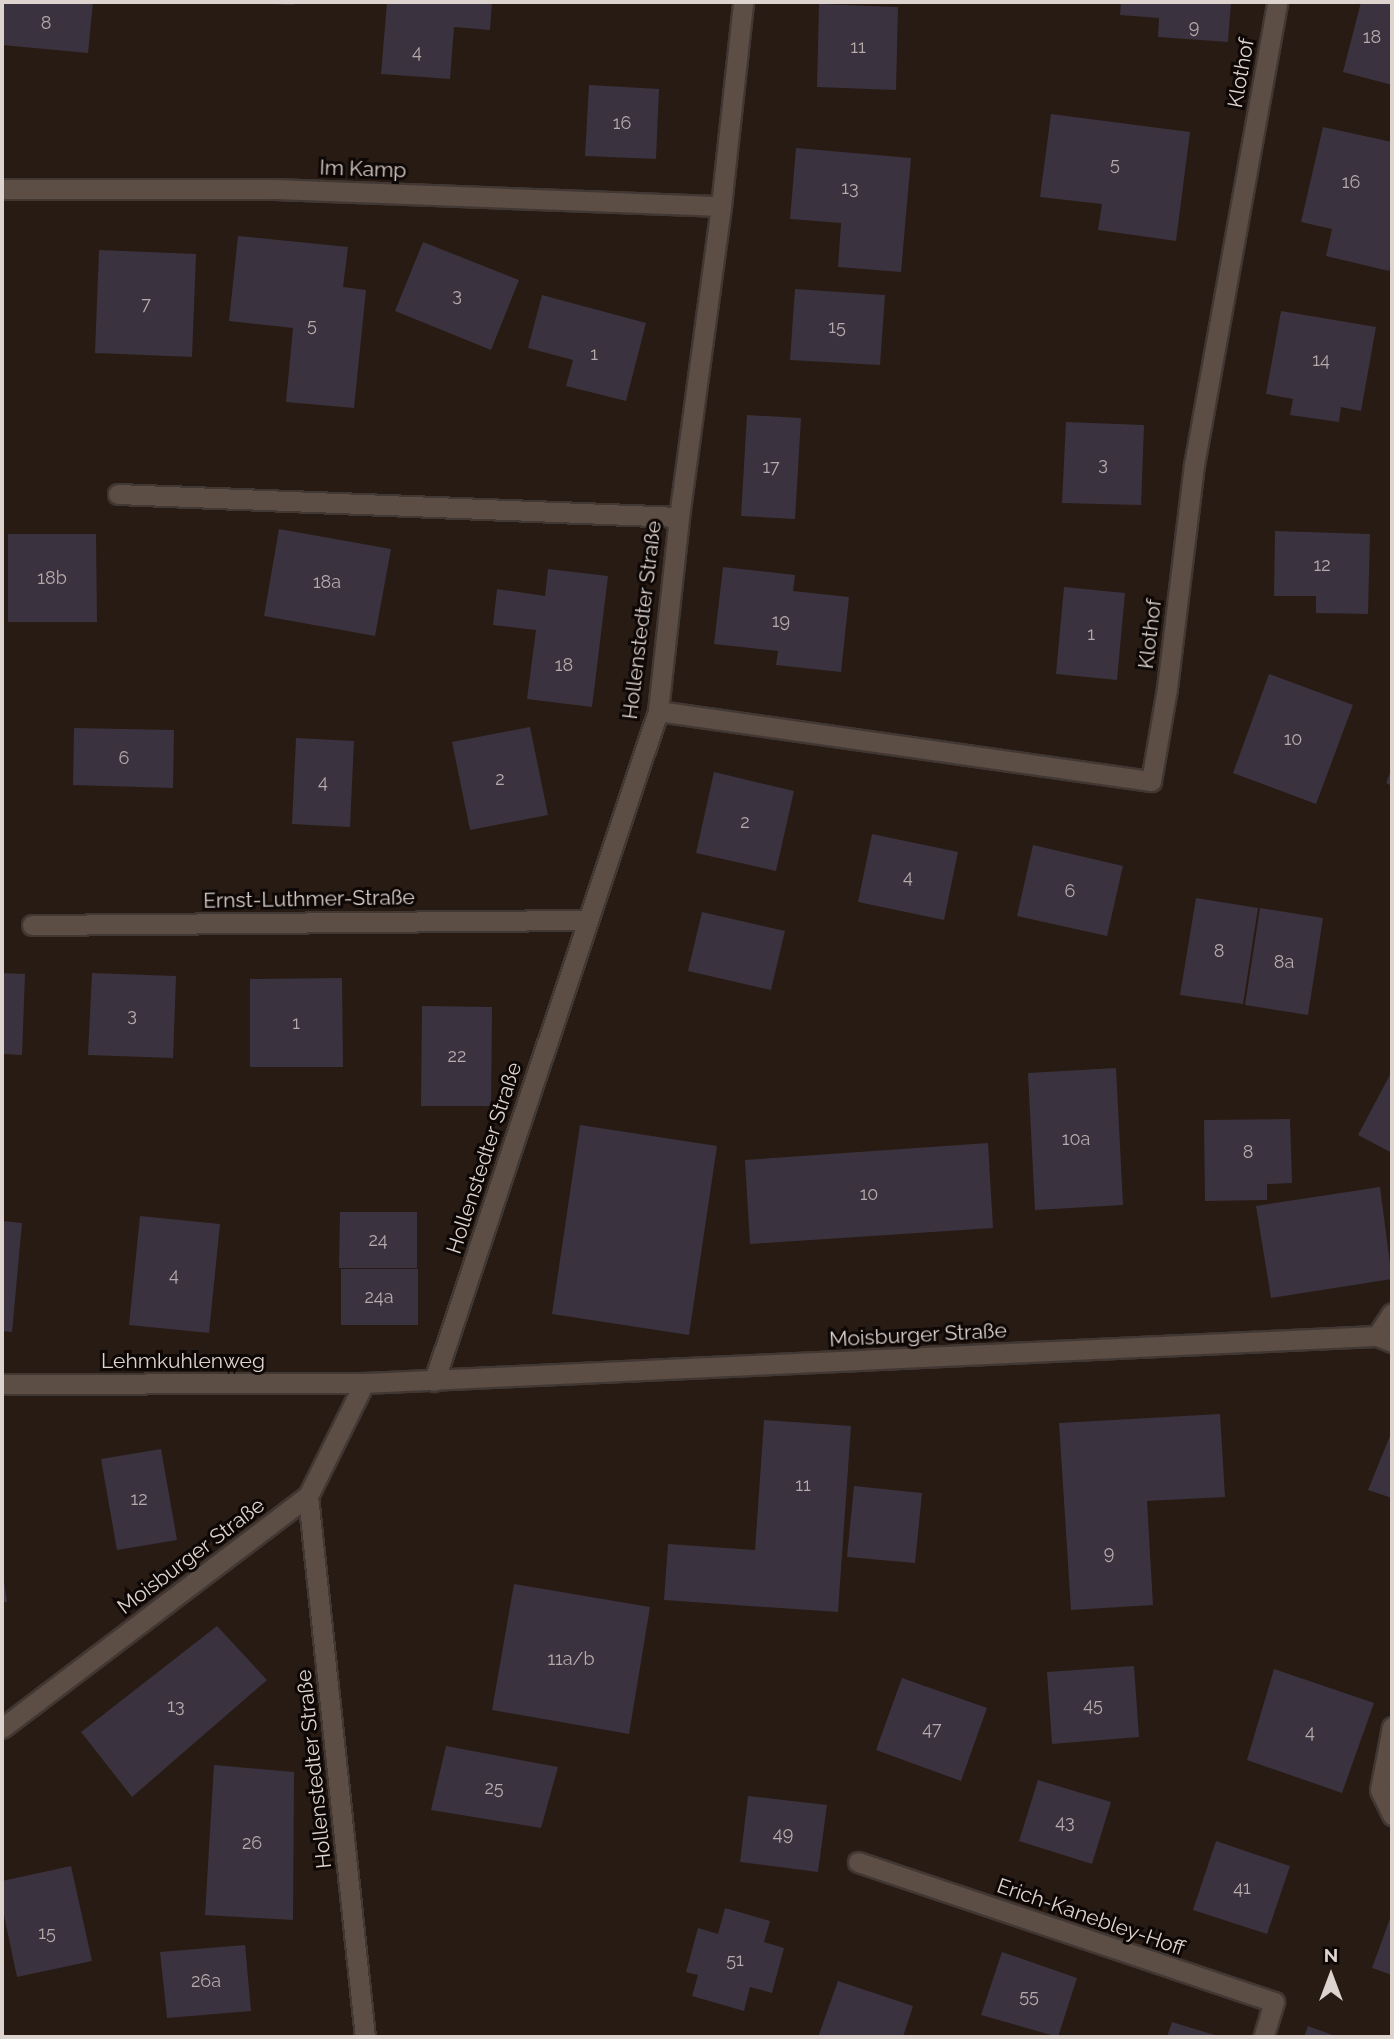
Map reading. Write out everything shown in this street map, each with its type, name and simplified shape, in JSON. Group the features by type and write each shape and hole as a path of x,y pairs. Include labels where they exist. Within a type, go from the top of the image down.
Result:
{"street":[{"name":"Hollenstedter Straße","path":"434,1381 657,711 679,517 721,206 743,2"},
{"name":"Klothof","path":"657,711 1151,781 1167,688 1194,465 1277,2"},
{"name":"Im Kamp","path":"2,189 275,189 721,206"},
{"path":"118,494 679,517"},
{"name":"Ernst-Luthmer-Straße","path":"32,925 588,920"},
{"name":"Moisburger Straße","path":"2,1728 308,1496 363,1383 1385,1339 1392,1313"},
{"name":"Lehmkuhlenweg","path":"2,1384 363,1383"},
{"name":"Hollenstedter Straße","path":"308,1496 365,2037"},
{"path":"1392,1727 1380,1790 1392,1815"},
{"name":"Erich-Kanebley-Hoff","path":"858,1862 1274,2002 1263,2037"}],"building":[{"path":"2,2 93,2 88,53 2,45"},
{"path":"294,2 294,5 272,4"},
{"path":"387,2 492,2 490,30 454,27 450,79 381,74"},
{"path":"1121,2 1231,2 1228,42 1158,37 1159,18 1120,15"},
{"path":"1361,2 1392,2 1392,85 1343,72"},
{"path":"819,4 898,7 896,90 817,87"},
{"path":"589,85 659,89 656,159 585,156"},
{"path":"1051,114 1190,132 1176,241 1098,230 1102,204 1040,197"},
{"path":"1323,127 1392,142 1392,259 1389,271 1326,256 1332,229 1301,222"},
{"path":"796,148 911,158 901,272 838,267 841,223 790,219"},
{"path":"238,236 348,247 343,287 366,290 354,408 286,402 293,328 229,321"},
{"path":"423,242 519,280 491,350 395,311"},
{"path":"99,250 196,254 192,357 95,353"},
{"path":"795,289 885,295 880,365 790,360"},
{"path":"542,295 646,323 626,401 566,386 573,360 528,348"},
{"path":"1281,311 1376,327 1361,411 1341,407 1339,422 1290,415 1293,399 1266,394"},
{"path":"747,415 801,418 795,519 741,516"},
{"path":"1066,422 1144,425 1141,505 1062,503"},
{"path":"279,529 391,549 375,636 264,616"},
{"path":"1275,531 1370,534 1368,614 1316,613 1316,596 1274,596"},
{"path":"8,534 96,534 97,622 8,622"},
{"path":"723,567 795,575 793,591 849,597 841,672 776,665 778,651 714,644"},
{"path":"548,569 608,576 592,707 527,699 536,630 493,625 497,589 545,596"},
{"path":"1064,587 1125,593 1117,680 1056,674"},
{"path":"1269,674 1353,705 1316,804 1233,773"},
{"path":"530,727 548,815 470,830 452,742"},
{"path":"74,728 174,730 173,788 73,785"},
{"path":"296,738 354,741 350,827 292,824"},
{"path":"1392,768 1392,786 1386,783"},
{"path":"714,772 794,791 776,871 696,853"},
{"path":"872,834 958,852 944,920 858,902"},
{"path":"1033,845 1123,866 1107,936 1017,916"},
{"path":"1196,898 1258,908 1243,1004 1180,995"},
{"path":"1260,908 1323,918 1308,1015 1245,1005"},
{"path":"702,912 785,931 771,990 688,971"},
{"path":"2,973 25,974 22,1055 2,1054"},
{"path":"92,973 176,976 173,1058 88,1055"},
{"path":"342,978 343,1067 250,1067 250,979"},
{"path":"422,1006 492,1007 491,1106 421,1106"},
{"path":"1116,1068 1123,1205 1035,1210 1028,1073"},
{"path":"1392,1071 1392,1153 1358,1135"},
{"path":"1290,1119 1292,1183 1267,1184 1267,1200 1205,1201 1204,1120"},
{"path":"580,1125 717,1146 689,1335 552,1314"},
{"path":"988,1143 993,1228 750,1244 745,1160"},
{"path":"1380,1187 1392,1279 1271,1298 1256,1206"},
{"path":"340,1212 417,1212 417,1268 339,1268"},
{"path":"140,1216 220,1224 209,1333 129,1325"},
{"path":"2,1221 22,1223 12,1332 2,1331"},
{"path":"341,1269 418,1269 418,1325 341,1325"},
{"path":"1220,1414 1225,1497 1147,1501 1153,1605 1071,1610 1059,1423"},
{"path":"764,1420 851,1426 838,1612 664,1600 668,1544 755,1550"},
{"path":"1392,1431 1392,1498 1368,1490"},
{"path":"161,1449 177,1540 117,1550 101,1459"},
{"path":"854,1486 922,1493 915,1563 847,1557"},
{"path":"2,1567 7,1602 2,1602"},
{"path":"514,1584 650,1607 629,1734 492,1710"},
{"path":"217,1626 267,1680 132,1797 81,1732"},
{"path":"1134,1666 1139,1737 1052,1744 1047,1672"},
{"path":"1274,1669 1374,1703 1342,1793 1247,1760"},
{"path":"902,1678 987,1708 961,1781 876,1750"},
{"path":"446,1746 558,1767 541,1828 431,1810"},
{"path":"214,1765 294,1772 293,1920 205,1915"},
{"path":"1038,1780 1111,1802 1092,1864 1019,1841"},
{"path":"748,1796 827,1805 818,1872 740,1862"},
{"path":"1216,1841 1290,1866 1267,1934 1193,1910"},
{"path":"71,1866 92,1961 17,1977 2,1906 2,1881"},
{"path":"725,1908 770,1921 764,1942 784,1948 772,1993 750,1987 744,2011 692,1996 698,1975 686,1972 698,1928 718,1934"},
{"path":"1392,1913 1392,1975 1372,1968"},
{"path":"245,1945 251,2011 167,2018 160,1952"},
{"path":"1002,1952 1077,1978 1058,2037 981,2015"},
{"path":"838,1981 913,2006 903,2037 818,2037"},
{"path":"1172,2022 1221,2037 1167,2037"},
{"path":"1308,2026 1338,2037 1304,2037"}]}
